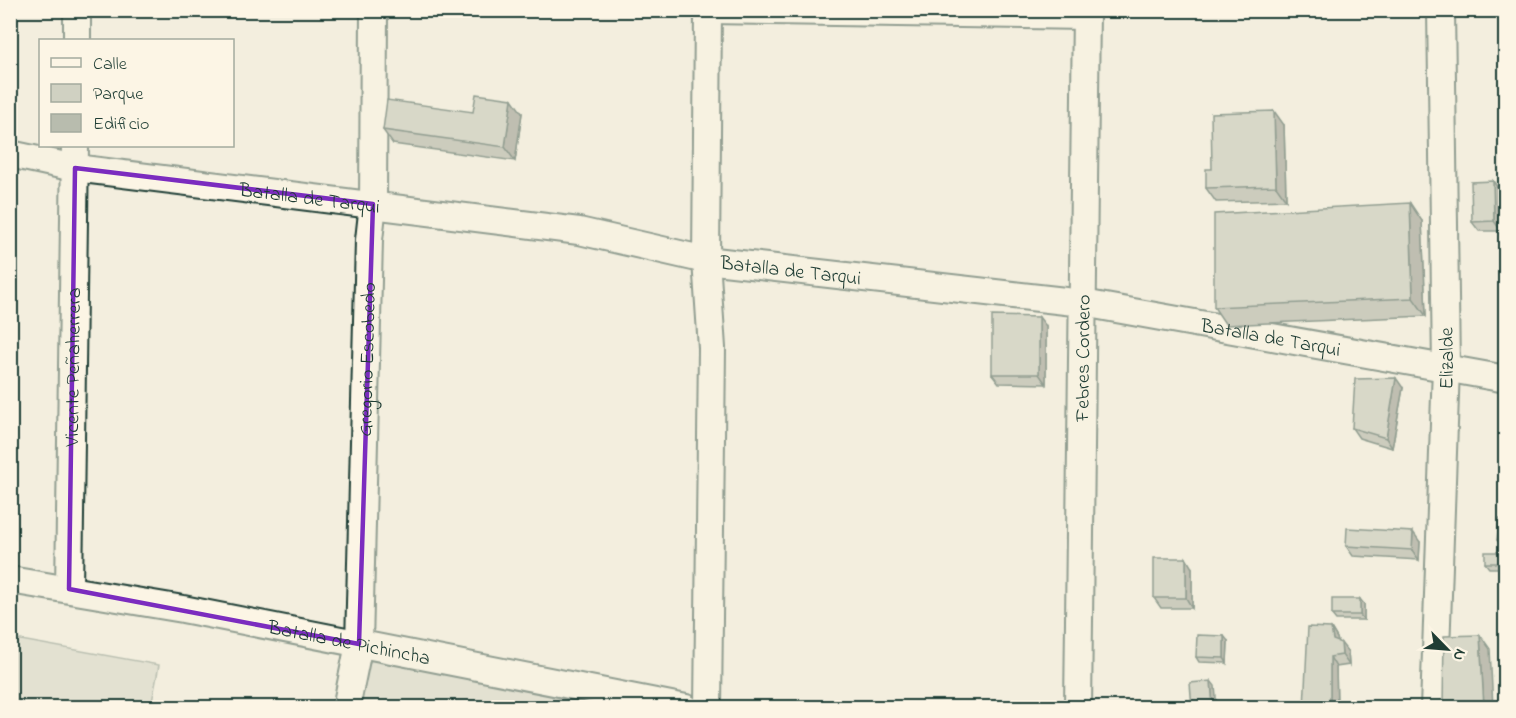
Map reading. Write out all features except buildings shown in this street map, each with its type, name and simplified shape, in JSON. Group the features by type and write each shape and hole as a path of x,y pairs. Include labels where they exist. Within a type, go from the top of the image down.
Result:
{"street":[{"path":"77,10 77,39"},
{"name":"Gregorio Escobedo","path":"346,708 359,644 369,240 373,204 374,10"},
{"path":"708,708 712,348 706,260 708,10 1086,13"},
{"name":"Elizalde","path":"1434,708 1446,368 1441,10"},
{"name":"Febres Cordero","path":"1078,708 1086,13"},
{"name":"Batalla de Tarqui","path":"10,154 75,157 373,204 579,231 706,260 1083,303 1506,379"},
{"name":"Vicente Peñaherrera","path":"69,589 75,157"},
{"name":"Batalla de Pichincha","path":"10,580 69,589 686,708"}],"highlighted area":[{"path":"75,168 373,204 359,644 69,589"}],"green space":[{"path":"10,638 159,665 151,707 11,707"},
{"path":"362,642 715,708 347,708"}]}
